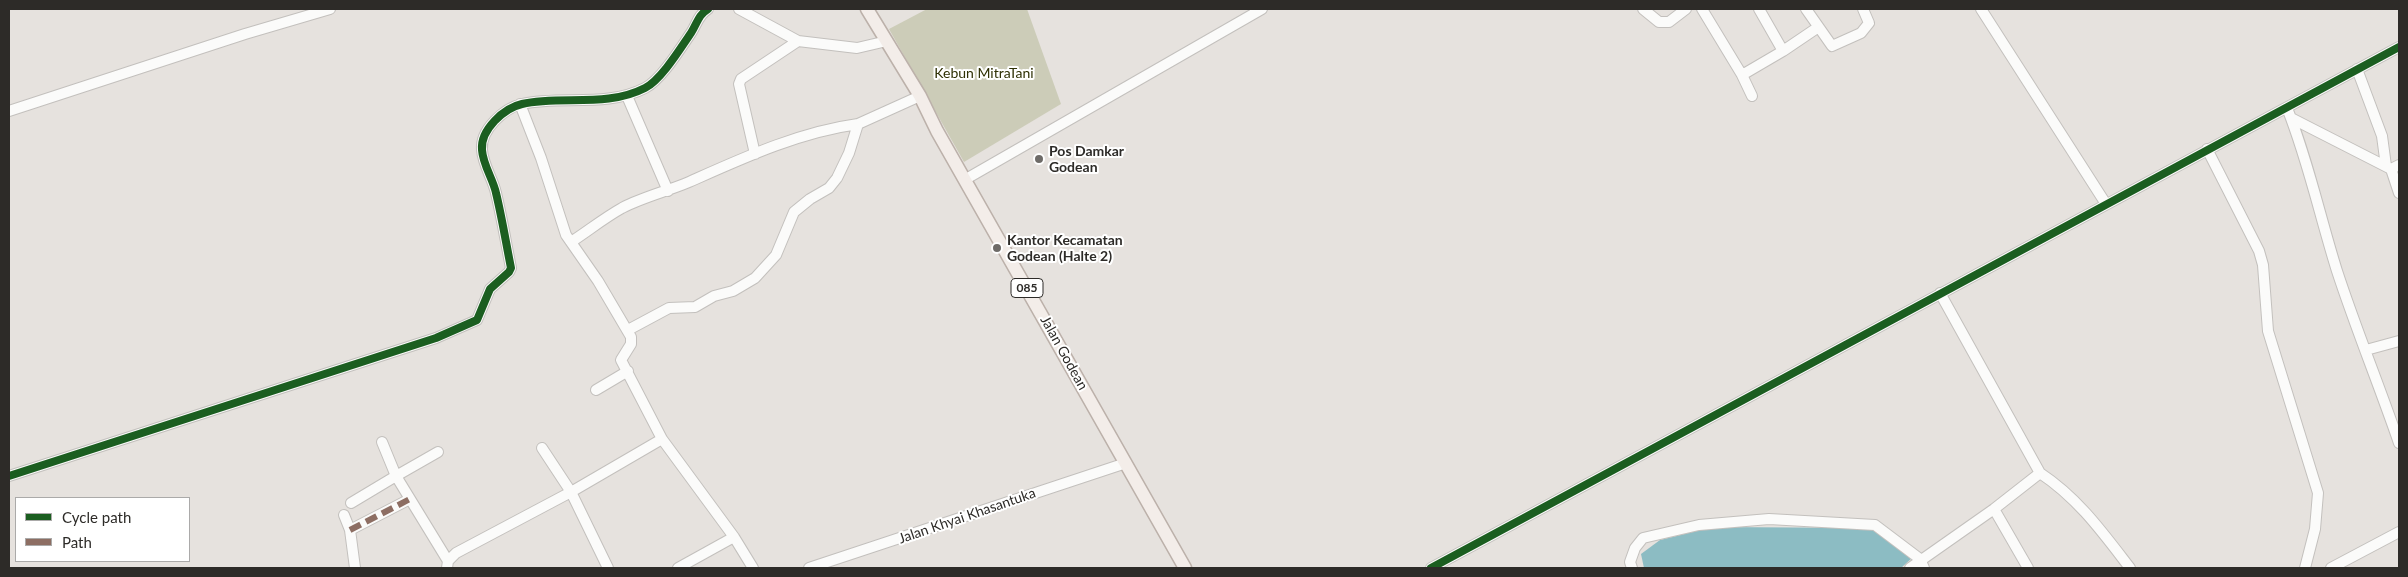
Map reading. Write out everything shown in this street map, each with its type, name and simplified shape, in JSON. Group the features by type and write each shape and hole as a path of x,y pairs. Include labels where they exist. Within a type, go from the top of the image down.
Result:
{"main road":[{"name":"Jalan Godean","path":"867,9 920,96 1185,568"}],"street":[{"path":"9,111 237,36 330,9"},
{"path":"9,476 436,338 480,317 490,288 509,272 511,268 496,192 485,162 482,146 487,130 499,117 520,104 553,100 600,100 627,96 647,87 660,75 692,32 699,16 708,9"},
{"path":"739,9 798,41 857,48 887,41"},
{"path":"966,179 1262,9"},
{"path":"1643,9 1659,22 1669,22 1686,9"},
{"path":"1702,9 1742,75 1752,96"},
{"path":"1759,9 1783,51"},
{"path":"1806,9 1832,46 1861,33 1869,23 1863,9"},
{"path":"1981,9 2106,204"},
{"path":"1742,75 1818,28"},
{"path":"755,154 739,84 741,79 798,41"},
{"path":"1431,568 2399,47"},
{"path":"2357,70 2382,136 2399,193"},
{"path":"627,96 668,191"},
{"path":"571,242 623,208 668,191 723,166 788,141 858,124 920,96"},
{"path":"520,104 541,158 566,235 628,330 632,342 621,359 662,439 734,537 753,568"},
{"path":"2286,108 2291,118 2338,273 2366,350 2372,374 2399,442"},
{"path":"2291,118 2392,167"},
{"path":"628,330 669,308 695,307 714,296 734,291 755,278 776,255 794,212 810,199 829,188 837,178 849,153 858,124"},
{"path":"2207,149 2258,250 2263,265 2268,331 2318,493 2316,529 2305,568"},
{"path":"1940,293 2040,473 2078,502 2130,568"},
{"path":"2366,350 2399,341"},
{"path":"596,390 628,372"},
{"path":"382,442 396,476 450,564 662,439"},
{"path":"542,448 571,492 608,568"},
{"path":"351,503 438,452"},
{"name":"Jalan Khyai Khasantuka","path":"809,568 1126,463"},
{"path":"1910,568 1922,564 2040,473"},
{"path":"350,530 410,499"},
{"path":"1994,509 2028,568"},
{"path":"344,515 350,530 355,568"},
{"path":"1632,568 1630,562 1635,548 1643,538 1699,524 1769,519 1875,525 1922,564"},
{"path":"2331,568 2399,532"},
{"path":"678,568 734,537"}],"green space":[{"name":"Kebun MitraTani","path":"927,9 1027,9 1061,104 964,162 889,29"}],"water":[{"path":"1713,527 1874,528 1912,558 1901,568 1644,568 1641,554 1660,540"}],"marked path":[{"path":"350,530 410,499"}],"cycle path":[{"path":"9,476 436,338 477,320 490,289 511,268 496,193 482,150 482,142 494,121 508,110 522,104 615,98 645,88 664,71 700,17 708,9"},
{"path":"1431,568 2399,47"}],"place":[{"name":"Pos Damkar Godean","path":"1039,159"},
{"name":"Kantor Kecamatan Godean (Halte 2)","path":"997,248"}]}
